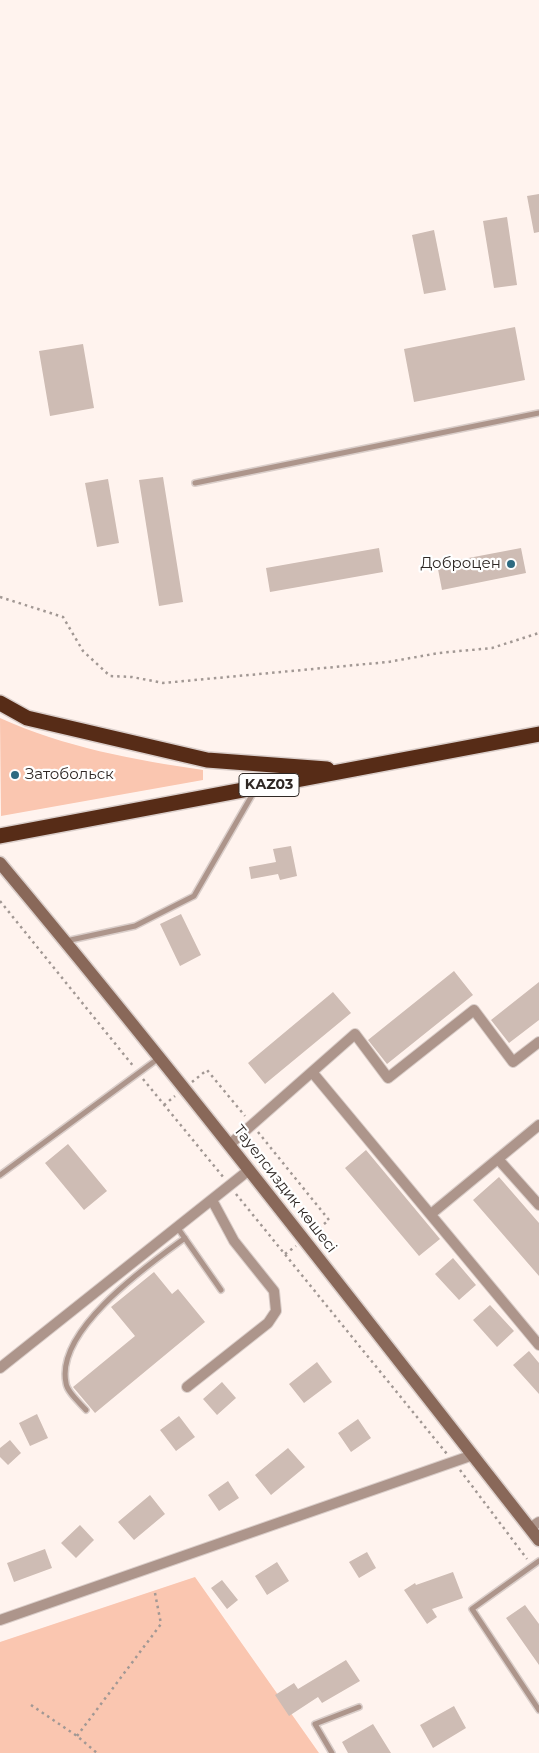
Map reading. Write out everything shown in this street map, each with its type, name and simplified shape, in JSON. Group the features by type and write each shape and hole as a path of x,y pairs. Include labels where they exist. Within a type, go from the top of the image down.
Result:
{"highway":[{"name":"KАZ03","path":"0,703 27,718 207,760 348,770"},
{"name":"KАZ03","path":"0,836 539,734"}],"street":[{"name":"Тауелсиздик көшесі","path":"0,863 184,1088 473,1455 534,1525 539,1540"},
{"path":"229,1145 355,1034 388,1078 474,1010 514,1062 539,1042"},
{"path":"312,1072 538,1343"},
{"path":"431,1214 539,1125"},
{"path":"498,1159 539,1205"},
{"path":"0,1368 249,1170"},
{"path":"187,1387 268,1323 276,1311 274,1291 234,1241 212,1200"},
{"path":"0,1620 473,1455"}],"lane":[{"path":"195,483 539,414"},
{"path":"65,941 135,926 194,896 256,787"},
{"path":"0,1175 159,1058"},
{"path":"177,1227 221,1290"},
{"path":"86,1410 66,1386 66,1367 75,1341 90,1318 140,1272 185,1238"},
{"path":"539,1561 472,1609 539,1710"},
{"path":"332,1753 315,1724 359,1707"}],"path":[{"path":"0,597 63,617 83,651 110,676 162,683 388,662 439,653 492,648 539,633"},
{"path":"0,901 454,1462 532,1566"},
{"path":"164,1104 207,1070 252,1124 329,1220 286,1254"},
{"path":"77,1736 161,1624 155,1593"},
{"path":"31,1705 77,1736 97,1753"}],"shaded area":[{"path":"0,718 74,745 125,757 203,770 203,780 1,816"},
{"path":"195,1577 319,1753 0,1753 0,1642"}],"building":[{"path":"539,194 539,232 534,233 527,196"},
{"path":"507,217 517,285 494,288 483,221"},
{"path":"434,230 446,290 424,294 412,235"},
{"path":"515,327 525,380 414,402 404,349"},
{"path":"83,344 94,408 50,416 39,351"},
{"path":"163,477 183,602 159,606 139,480"},
{"path":"108,479 119,543 97,547 85,483"},
{"path":"379,548 383,572 270,592 266,568"},
{"path":"521,548 526,573 442,590 437,564"},
{"path":"291,846 297,876 280,880 278,874 251,879 249,867 276,862 273,849"},
{"path":"181,914 201,955 180,966 160,924"},
{"path":"454,971 473,995 387,1064 368,1040"},
{"path":"539,982 539,1020 509,1043 491,1020"},
{"path":"333,992 351,1013 265,1084 248,1063"},
{"path":"68,1144 107,1191 84,1210 45,1163"},
{"path":"366,1150 440,1239 419,1256 345,1168"},
{"path":"499,1177 539,1223 539,1276 473,1200"},
{"path":"453,1258 476,1285 459,1300 435,1274"},
{"path":"154,1272 172,1294 178,1289 205,1322 95,1413 73,1387 135,1336 111,1307"},
{"path":"490,1305 514,1331 497,1347 473,1320"},
{"path":"529,1351 539,1363 539,1394 513,1365"},
{"path":"317,1362 332,1382 304,1403 289,1384"},
{"path":"222,1382 236,1398 217,1415 203,1399"},
{"path":"37,1414 48,1438 30,1446 19,1423"},
{"path":"179,1416 195,1437 176,1451 160,1430"},
{"path":"358,1419 371,1438 351,1452 338,1433"},
{"path":"10,1440 21,1453 8,1465 0,1457 0,1448"},
{"path":"288,1448 305,1467 271,1495 255,1475"},
{"path":"228,1481 239,1498 219,1511 208,1495"},
{"path":"150,1495 165,1514 134,1540 118,1522"},
{"path":"80,1525 94,1540 76,1558 61,1543"},
{"path":"45,1549 52,1568 14,1582 7,1563"},
{"path":"367,1552 376,1568 359,1578 349,1562"},
{"path":"277,1562 289,1581 267,1595 255,1576"},
{"path":"453,1572 463,1598 432,1609 437,1617 427,1624 404,1590 415,1583 416,1585"},
{"path":"222,1580 238,1600 227,1609 211,1588"},
{"path":"525,1605 539,1624 539,1665 506,1618"},
{"path":"346,1660 360,1681 322,1703 318,1697 289,1716 275,1695 294,1683 298,1689"},
{"path":"454,1706 466,1728 433,1748 420,1725"},
{"path":"373,1724 391,1753 348,1753 342,1742"}],"place":[{"name":"Доброцен","path":"511,564"},
{"name":"Затобольск","path":"15,775"}]}
